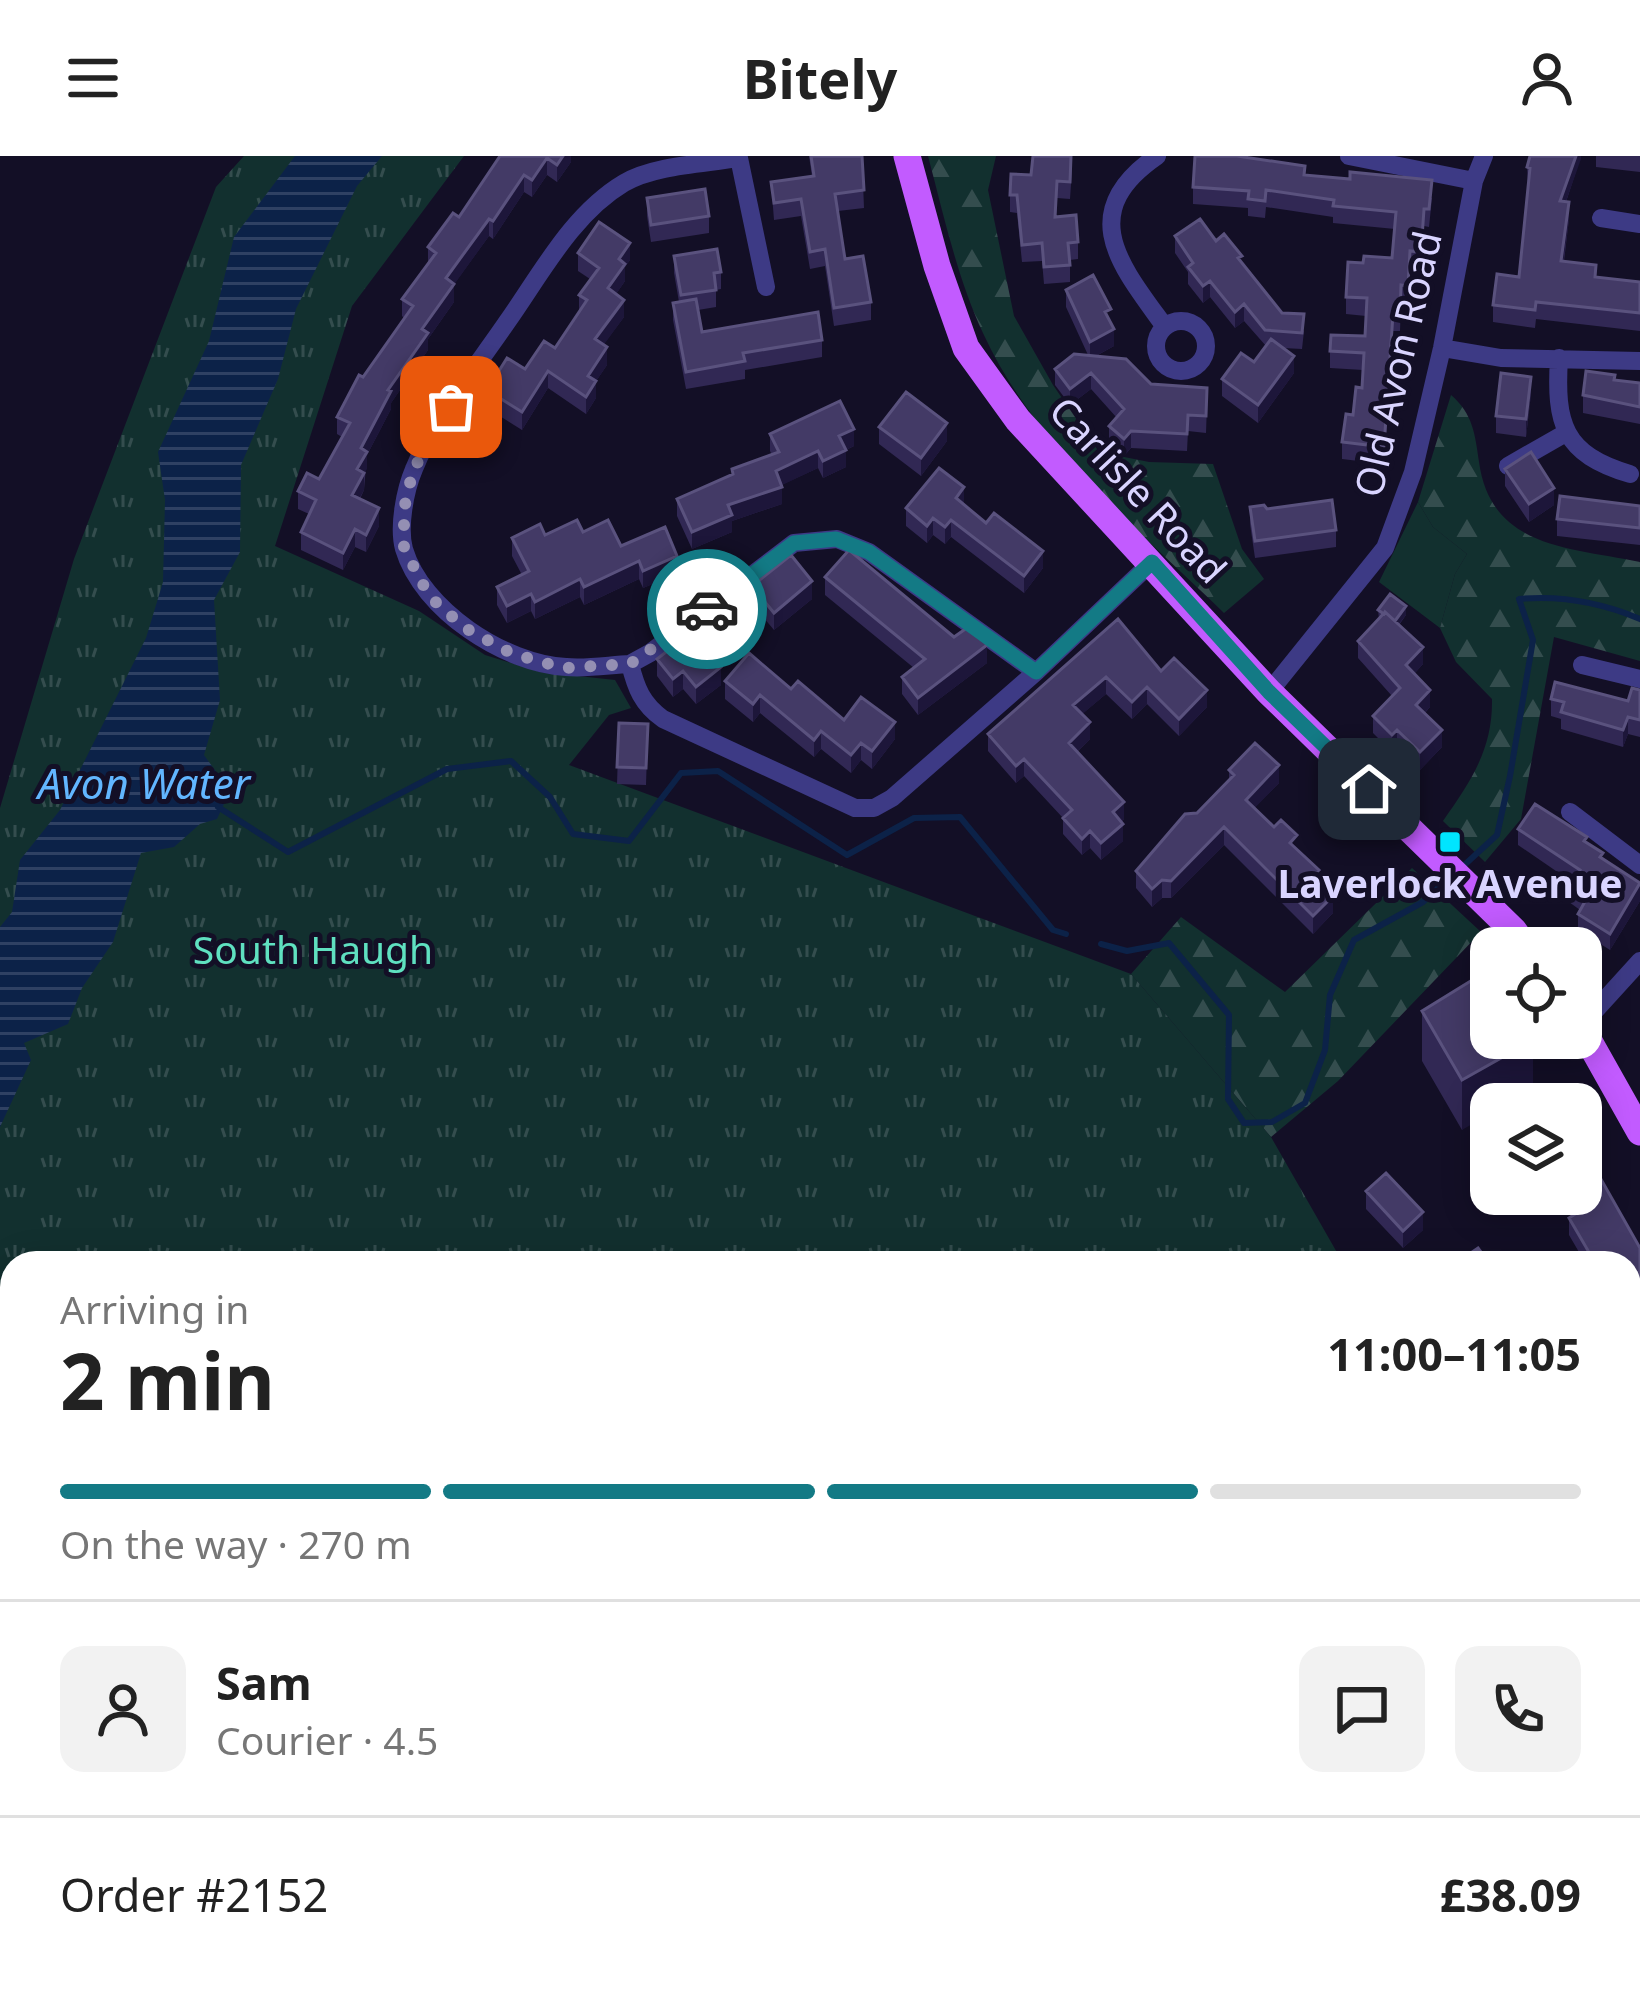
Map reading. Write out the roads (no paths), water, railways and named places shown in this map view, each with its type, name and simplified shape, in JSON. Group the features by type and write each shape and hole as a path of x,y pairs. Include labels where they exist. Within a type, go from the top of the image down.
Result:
{"main road":[{"name":"Carlisle Road","path":"907,156 937,266 966,348 1018,420 1269,692 1507,927"},
{"path":"1599,1059 1640,1132"}],"street":[{"path":"1157,156 1136,170 1122,190 1112,215 1112,243 1123,268 1165,327"},
{"path":"1349,156 1474,181"},
{"name":"Old Avon Road","path":"1269,692 1385,548 1413,472 1474,181 1484,156"},
{"path":"766,286 740,158 628,180 598,200 573,227 413,470 404,509 404,548 429,596 465,628 511,653 563,668 630,664 794,543 836,539 869,552 1036,672"},
{"path":"1601,218 1640,224"},
{"path":"1442,348 1501,358 1640,361"},
{"path":"1559,358 1557,391 1564,434 1599,465 1630,474"},
{"path":"1508,466 1564,434"},
{"path":"630,664 636,689 648,709 663,718 856,808 874,808 892,798 1036,672 1152,562"},
{"path":"1582,665 1640,679"},
{"path":"1570,812 1640,865"},
{"path":"1602,1003 1640,961"}],"water":[{"name":"Avon Water","path":"295,156 382,156 357,186 296,309 278,379 241,465 240,552 214,600 220,700 204,755 230,791 217,819 200,824 174,847 141,853 113,942 82,988 68,1024 24,1043 31,1060 0,1127 0,927 12,912 20,860 60,810 146,638 163,582 165,500 158,452 209,341 234,237"}],"waterway":[{"path":"1460,869 1497,835 1510,776 1533,640 1519,599 1581,601 1640,619"},
{"path":"218,807 288,852 447,769 511,761 550,797 573,834 629,841 681,773 718,771 847,855 914,818 960,817 1053,930 1066,934"},
{"path":"1101,944 1127,951 1169,943 1229,1015 1228,1099 1244,1123 1272,1122 1305,1103 1325,1050 1330,995 1354,940 1423,902 1450,877"}],"place":[{"name":"Laverlock Avenue","path":"1450,842"}],"park label":[{"name":"South Haugh","path":"313,950"}]}
